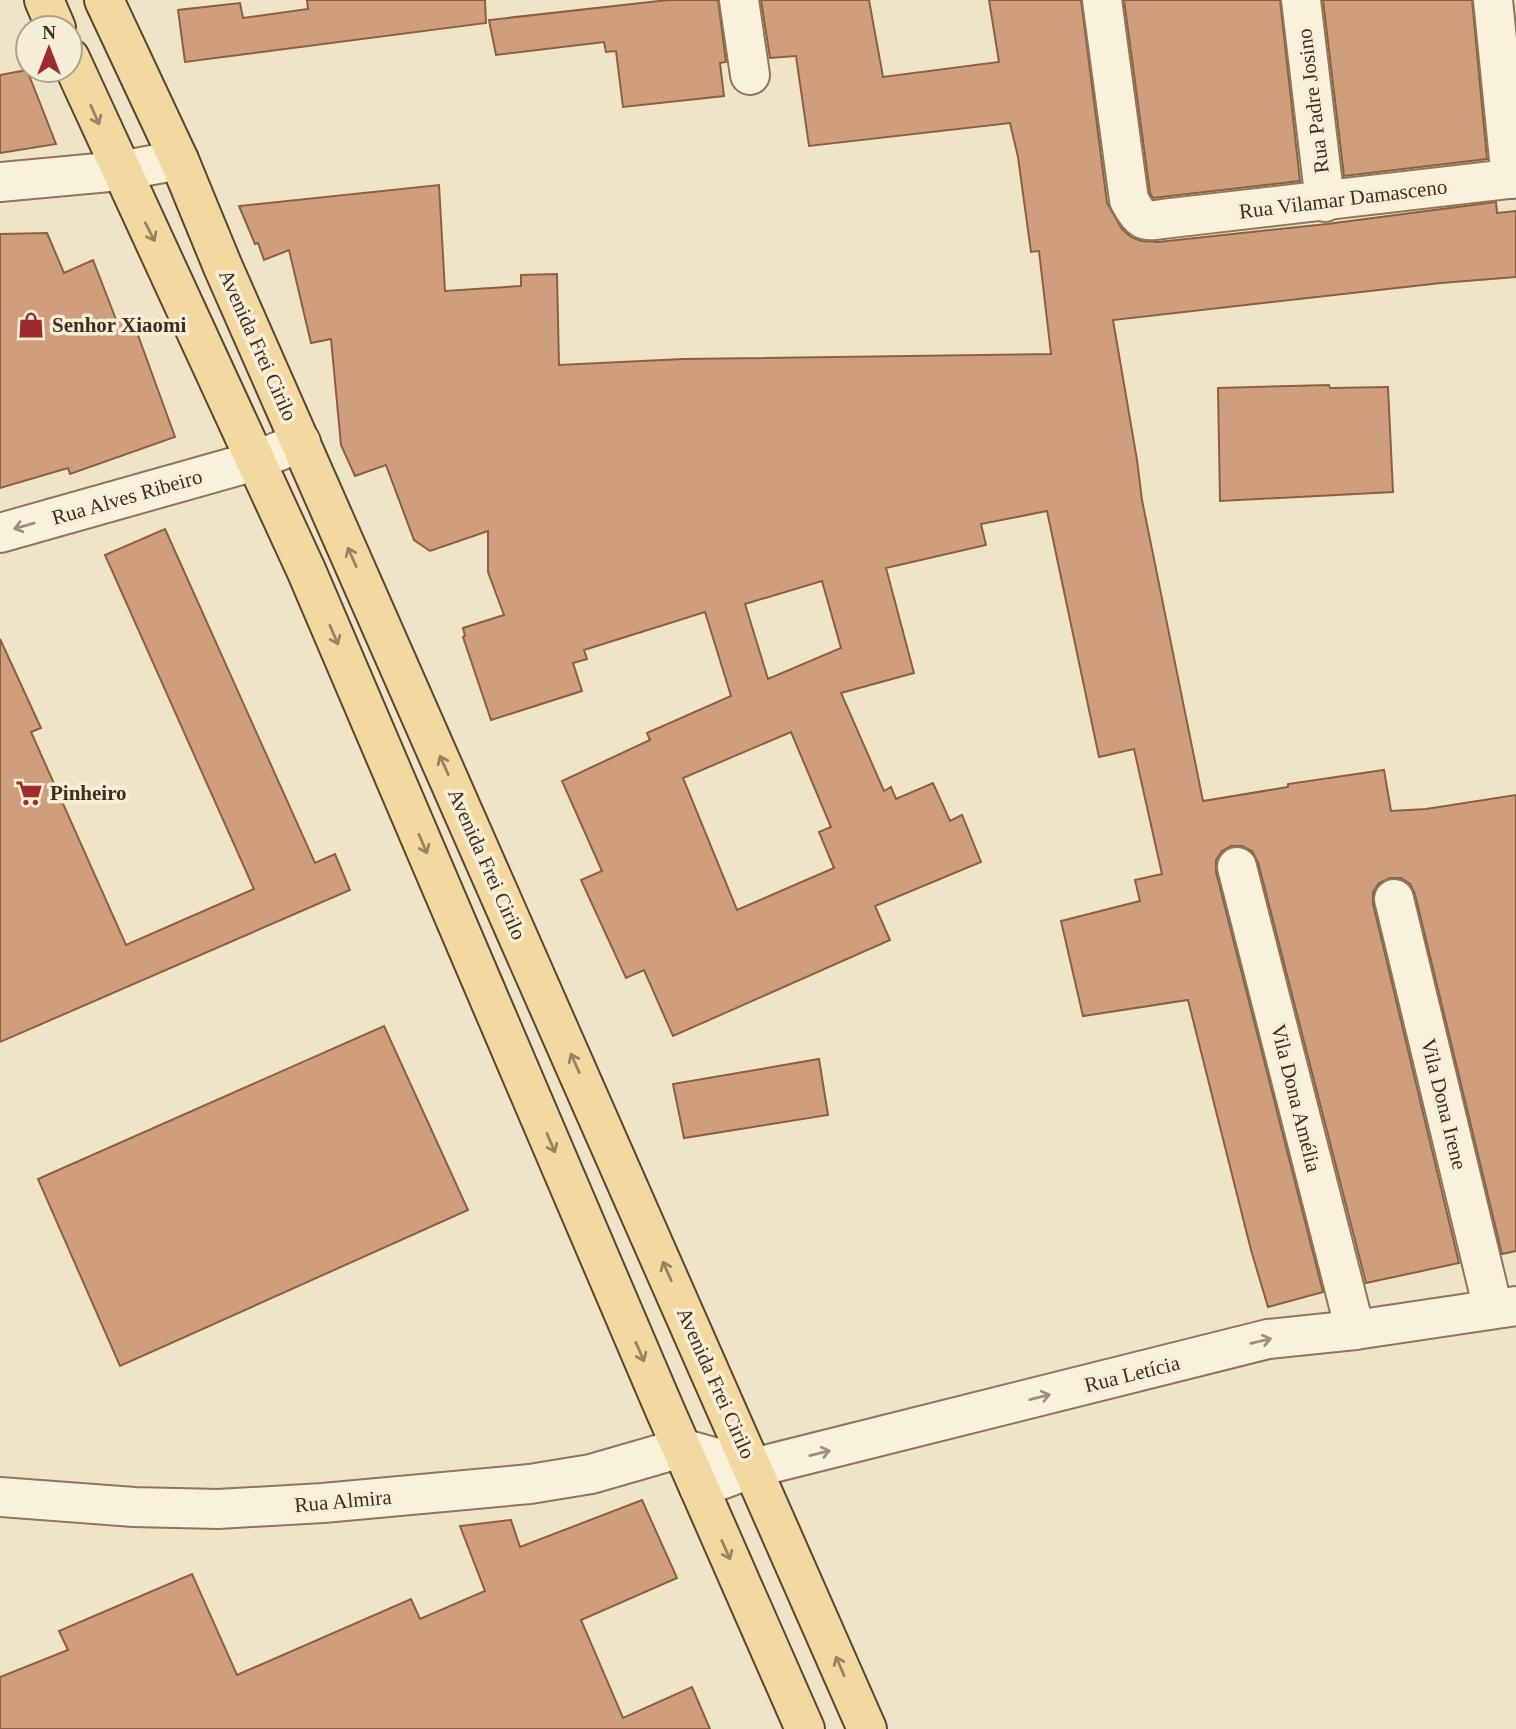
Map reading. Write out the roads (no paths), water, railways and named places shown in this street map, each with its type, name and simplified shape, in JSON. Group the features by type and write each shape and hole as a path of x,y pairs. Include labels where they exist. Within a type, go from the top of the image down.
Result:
{"main road":[{"name":"Avenida Frei Cirilo","path":"104,0 179,160 223,267 867,1729"},
{"path":"82,84 306,570 681,1448 805,1729"}],"street":[{"path":"739,0 750,75"},
{"name":"Rua Vilamar Damasceno","path":"1102,0 1129,200 1139,218 1171,218 1325,202 1514,178"},
{"name":"Rua Padre Josino","path":"1301,0 1325,202"},
{"path":"1493,0 1514,178"},
{"path":"0,182 120,171 179,160"},
{"name":"Rua Alves Ribeiro","path":"0,533 255,461 301,442"},
{"name":"Vila Dona Amélia","path":"1237,867 1355,1330"},
{"name":"Vila Dona Irene","path":"1394,899 1504,1308"},
{"name":"Rua Letícia","path":"699,1488 753,1468 1268,1339 1355,1330 1504,1308"},
{"path":"681,1448 753,1468"},
{"name":"Rua Almira","path":"0,1497 148,1508 218,1509 323,1503 530,1484 592,1474 681,1448"}],"place":[{"name":"Senhor Xiaomi","path":"31,325"},
{"name":"Pinheiro","path":"29,793"}]}
